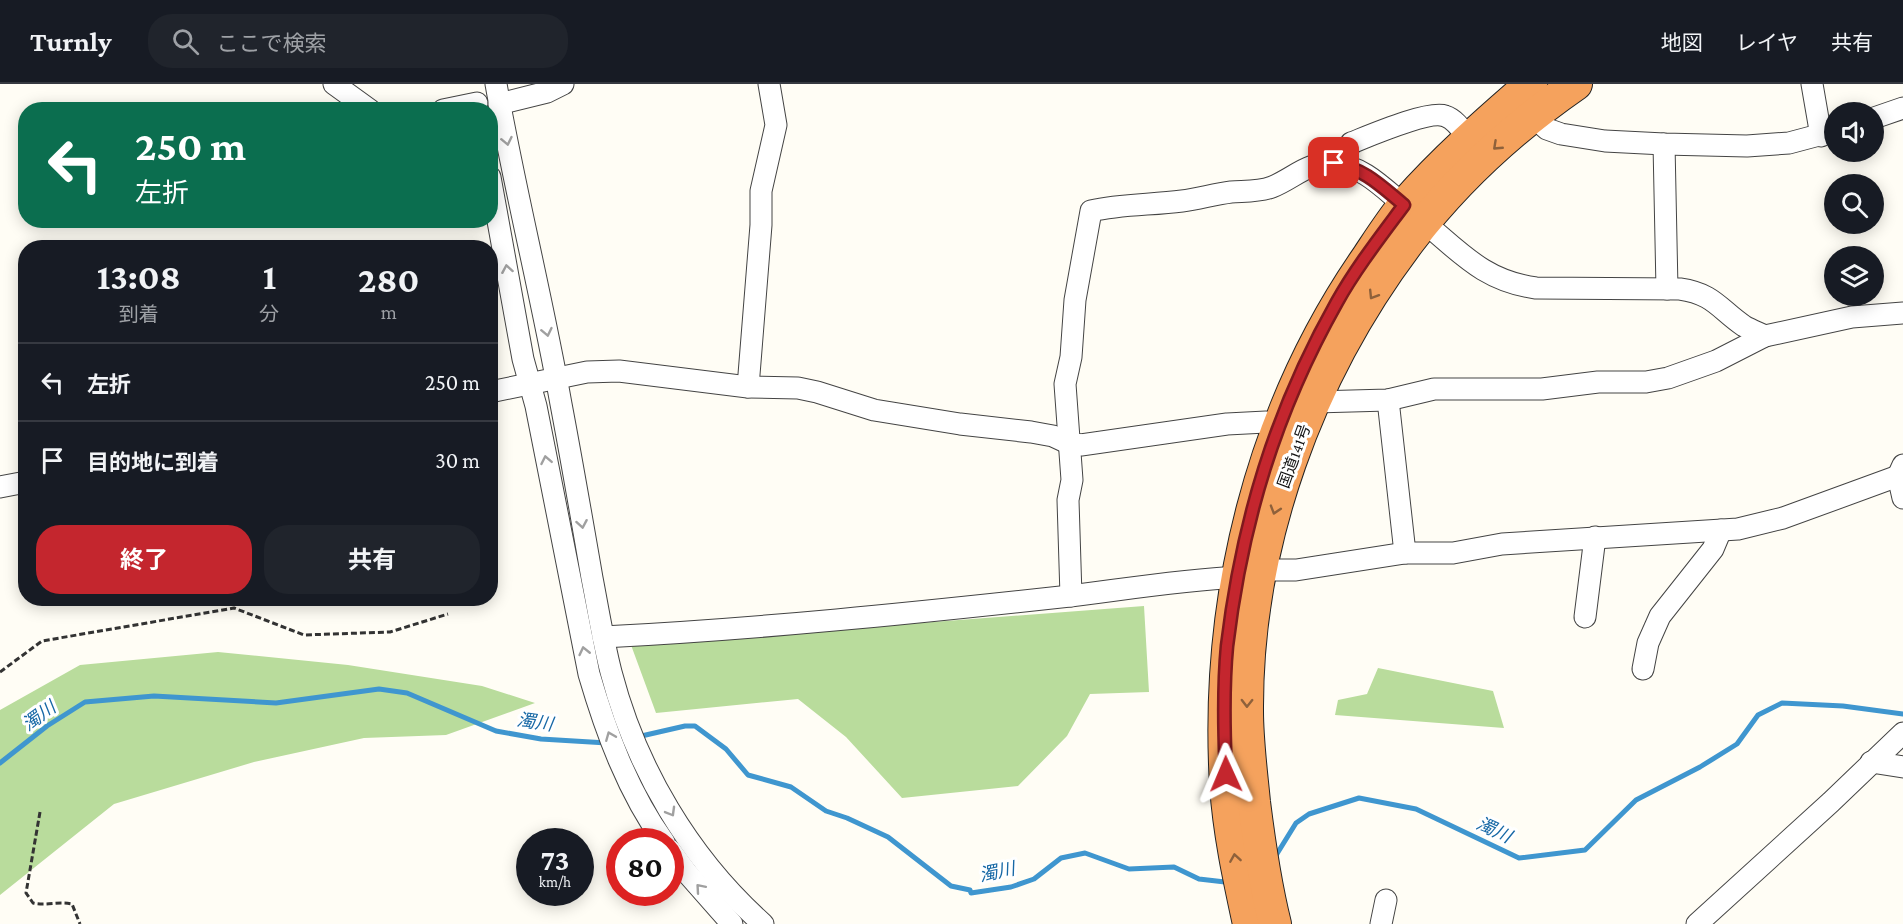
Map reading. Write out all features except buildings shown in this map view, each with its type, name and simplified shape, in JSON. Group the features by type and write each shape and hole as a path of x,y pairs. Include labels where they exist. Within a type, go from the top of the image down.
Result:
{"highway":[{"name":"国道141号","path":"1261,918 1258,833 1237,757 1252,624 1248,524 1277,426 1313,347 1338,301 1415,214 1468,138 1531,84"},
{"name":"国道141号","path":"1249,573 1272,518 1299,438 1315,402 1351,330 1410,240 1415,214 1486,157 1532,116 1576,84"}],"street":[{"path":"334,84 359,102"},
{"path":"563,84 547,92 498,94 556,378 603,637 621,704 638,797 656,828"},
{"path":"748,387 761,225 761,191 776,125 769,84"},
{"path":"1812,84 1824,121"},
{"path":"1884,115 1903,108"},
{"path":"1341,165 1351,143 1426,116 1444,115 1455,122 1468,138"},
{"path":"1532,116 1547,129 1561,134 1605,141 1747,146 1789,143 1824,134"},
{"path":"1664,144 1667,289"},
{"path":"1071,596 1068,500 1072,480 1065,384 1071,357 1075,300 1090,211 1181,201 1232,192 1253,192 1272,187 1304,168 1319,164 1341,165 1364,172 1482,270 1515,285 1536,288 1687,290 1705,295 1717,302 1744,326 1766,336"},
{"path":"498,218 581,639 599,708 632,763 700,856 741,904 764,924"},
{"path":"1315,402 1389,400 1434,389 1542,389 1598,382 1646,382 1668,378 1716,361 1766,336 1852,317 1903,313"},
{"path":"498,390 587,372 618,371 748,387 798,388 874,410 960,424 1031,432 1081,445 1227,424 1266,422 1277,426"},
{"path":"1389,400 1405,553"},
{"path":"603,637 843,619 1071,596 1249,573 1296,570 1405,553 1453,553 1502,544 1738,529 1783,518 1901,470 1903,498"},
{"path":"0,487 18,484"},
{"path":"1643,669 1648,643 1660,616 1713,549 1721,530"},
{"path":"1585,617 1595,537"},
{"path":"1697,924 1903,733"},
{"path":"1871,762 1903,767"},
{"path":"684,869 732,924"},
{"path":"1381,924 1386,900"}],"path":[{"path":"0,672 42,641 234,608 304,635 390,632 448,614"},
{"path":"40,812 26,893 33,903 72,904 80,924"}],"green space":[{"path":"1144,606 1149,692 1090,694 1067,736 1018,786 902,798 846,737 798,699 656,713 631,645"},
{"path":"218,652 348,665 482,686 535,703 446,735 364,738 254,762 114,804 0,895 0,710 80,665"},
{"path":"1378,668 1493,691 1504,728 1335,715 1338,700 1367,694"}],"waterway":[{"name":"濁川","path":"0,763 47,726 85,702 154,696 276,703 379,689 407,693 496,731 541,739 607,743"},
{"name":"濁川","path":"1275,857 1296,823 1309,814 1359,798 1416,809 1519,858 1585,850 1636,800 1700,767 1737,744 1758,715 1782,703 1843,706 1903,714"},
{"name":"濁川","path":"637,737 685,726 695,726 726,749 748,775 791,787 826,811 888,837 951,886 970,890 971,893 1011,887 1034,879 1061,858 1085,853 1129,869 1174,867 1199,879 1225,882 1229,880"}],"route":[{"path":"1226,774 1227,648 1248,524 1277,426 1313,347 1338,301 1404,205 1364,172 1334,163"}]}
